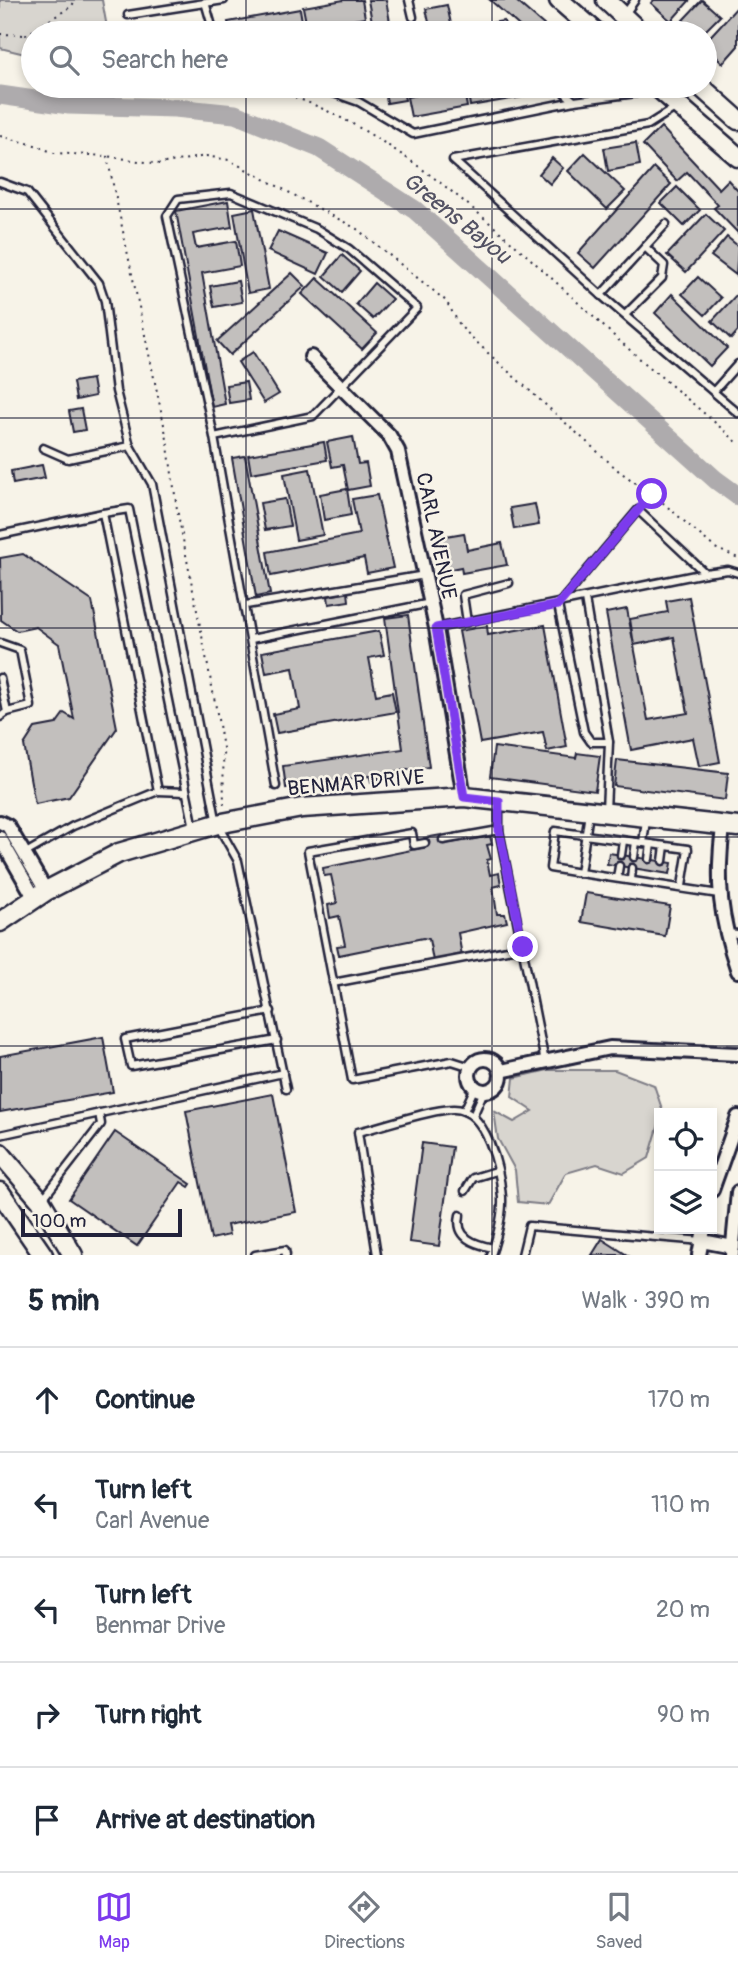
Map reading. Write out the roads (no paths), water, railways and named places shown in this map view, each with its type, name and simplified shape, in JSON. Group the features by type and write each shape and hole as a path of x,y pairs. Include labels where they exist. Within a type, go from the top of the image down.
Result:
{"street":[{"path":"559,0 583,21"},
{"path":"606,0 630,21"},
{"path":"670,98 738,157"},
{"path":"713,98 738,120"},
{"name":"CARL AVENUE","path":"311,357 389,435 398,451 436,628 464,797"},
{"name":"BENMAR DRIVE","path":"0,922 40,894 120,853 194,830 216,819 302,808 464,797 730,827"},
{"path":"0,822 8,826 24,854 40,894"},
{"path":"730,827 717,870 719,894 732,933 738,971"},
{"path":"0,838 40,894"},
{"path":"501,1070 610,1048 738,1054"},
{"path":"486,1059 495,1062 501,1070 498,1085 480,1089 470,1079 471,1067 477,1061 486,1059"},
{"path":"717,1176 738,1117"},
{"path":"0,1153 41,1201 73,1255"},
{"path":"0,1192 43,1255"},
{"path":"699,1255 703,1235 733,1251 738,1192"}],"lane":[{"path":"128,15 224,0"},
{"path":"409,0 413,17"},
{"path":"624,15 635,0"},
{"path":"205,2 211,21"},
{"path":"348,98 413,134 597,98"},
{"path":"570,98 573,101"},
{"path":"678,105 648,125 453,160 601,295 738,413"},
{"path":"0,182 27,192 45,211 99,283 105,301 116,391 130,446 152,484 216,819 238,862 286,1089"},
{"path":"214,437 313,416 417,308 349,249 317,229 231,193 178,198 167,216 214,437 246,605 276,786"},
{"path":"601,295 666,224"},
{"path":"625,315 663,278 665,272 664,265 645,247"},
{"path":"714,391 735,373 738,364"},
{"path":"43,449 68,459 130,446"},
{"path":"0,535 129,509 194,830"},
{"path":"558,605 638,510 705,573"},
{"path":"103,513 158,791"},
{"path":"436,628 705,573 728,570 738,573"},
{"path":"246,605 425,575"},
{"path":"467,622 463,595 509,583"},
{"path":"580,873 586,836 598,812 609,742 584,599"},
{"path":"250,639 431,603"},
{"path":"558,605 584,732 590,742 609,742"},
{"path":"0,643 20,650 30,706 7,712 0,717"},
{"path":"0,678 7,712"},
{"path":"24,854 73,826 158,791 185,792"},
{"path":"499,801 499,830 545,1062"},
{"path":"634,857 646,818"},
{"path":"443,840 499,830"},
{"path":"682,886 550,869 555,831 688,849 682,886 681,891 719,894"},
{"path":"425,843 414,845 412,833 308,851 352,1080 452,1061 471,1067"},
{"path":"621,855 624,841"},
{"path":"649,859 651,844"},
{"path":"663,861 665,846"},
{"path":"617,878 619,866"},
{"path":"631,880 632,868"},
{"path":"646,882 647,871"},
{"path":"660,884 662,873"},
{"path":"333,983 523,947"},
{"path":"271,1011 125,1039 131,1066 277,1040"},
{"path":"0,1135 283,1073"},
{"path":"464,1111 480,1089"},
{"path":"473,1116 480,1089"},
{"path":"377,1255 358,1132 454,1109 473,1116 486,1131 502,1196 499,1233 492,1251 464,1236 459,1227 460,1215"},
{"path":"41,1201 101,1124 99,1113"},
{"path":"466,1191 473,1178 496,1171"},
{"path":"522,1255 529,1226 703,1235"},
{"path":"255,1255 285,1250 286,1255"}],"waterway":[{"name":"Greens Bayou","path":"0,95 69,105 175,108 235,114 319,148 415,210 716,480 738,496"}]}
